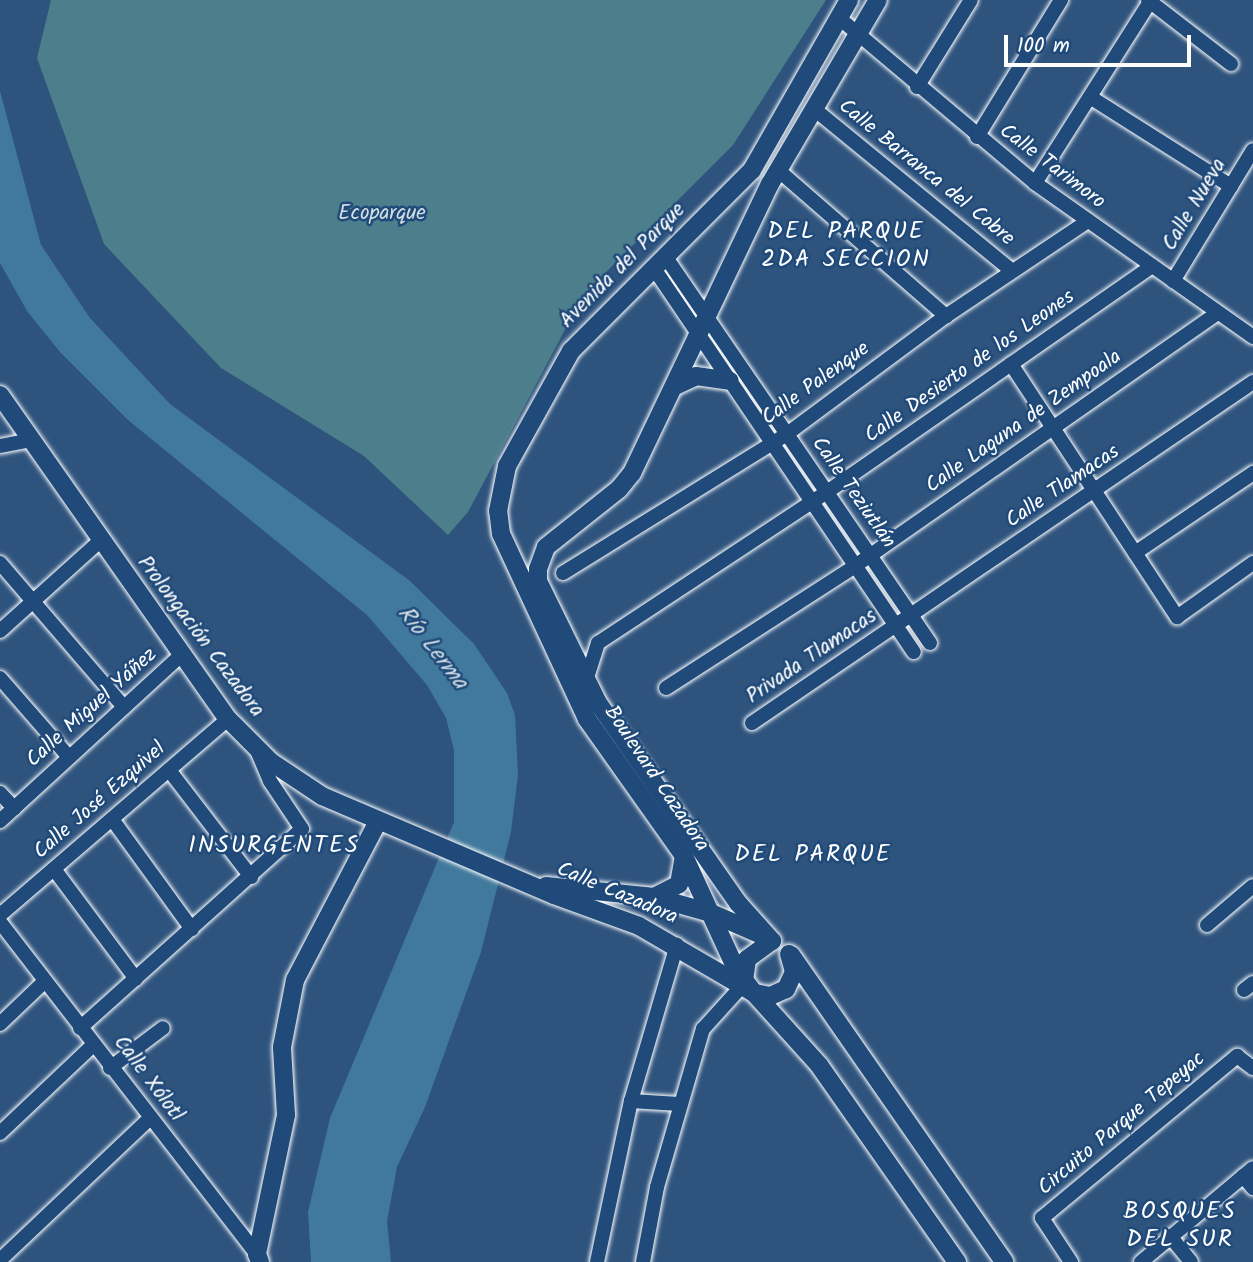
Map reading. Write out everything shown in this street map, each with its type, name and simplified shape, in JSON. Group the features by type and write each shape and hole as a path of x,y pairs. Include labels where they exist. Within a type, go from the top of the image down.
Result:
{"street":[{"name":"Avenida del Parque","path":"532,583 500,534 500,488 507,466 571,351 752,170 849,0"},
{"path":"532,583 546,547 619,489 632,473 778,170 856,33 878,0"},
{"path":"917,87 971,0"},
{"path":"977,137 1061,0"},
{"path":"1035,183 1150,1 1231,64"},
{"name":"Calle Tarimoro","path":"838,17 917,87 1035,183 1253,337"},
{"path":"1090,97 1231,186"},
{"name":"Calle Barranca del Cobre","path":"813,108 1012,271"},
{"name":"Calle Nueva","path":"1173,281 1253,150"},
{"path":"778,170 946,316"},
{"name":"Calle Palenque","path":"563,573 787,434 946,316 1088,221"},
{"name":"Calle Teziutlán","path":"659,262 706,317 930,643"},
{"name":"Calle Teziutlán","path":"659,262 699,335 914,652"},
{"name":"Calle Desierto de los Leones","path":"579,702 598,643 827,492 1152,266"},
{"name":"Calle Laguna de Zempoala","path":"666,688 855,566 1218,313"},
{"path":"1011,364 1177,617 1253,563"},
{"path":"675,386 696,376 730,381"},
{"name":"Calle Tlamacas","path":"896,626 1253,382"},
{"name":"Prolongación Cazadora","path":"0,395 100,541 228,719 255,747 322,796 531,883"},
{"path":"0,446 32,440"},
{"path":"1135,553 1253,473"},
{"path":"0,631 100,541"},
{"path":"0,563 124,707"},
{"name":"Boulevard Cazadora","path":"532,583 587,681 738,903 772,941"},
{"name":"Boulevard Cazadora","path":"532,583 579,702 684,856 746,987"},
{"name":"Privada Tlamacas","path":"752,723 896,626"},
{"name":"Calle Miguel Yáñez","path":"0,821 182,654"},
{"path":"0,678 69,757"},
{"name":"Calle José Ezquivel","path":"0,915 228,719"},
{"path":"80,1028 302,829 270,781 255,747"},
{"path":"169,770 251,877"},
{"path":"0,793 14,808"},
{"path":"112,819 192,929"},
{"path":"258,1258 286,1115 282,1047 295,980 378,821"},
{"path":"654,897 679,884 684,856"},
{"path":"54,869 136,979"},
{"name":"Calle Cazadora","path":"531,883 654,897 711,913 772,941 789,954 1004,1262"},
{"name":"Calle Cazadora","path":"531,883 677,945 746,987 819,1065 957,1262"},
{"path":"1207,925 1253,886"},
{"name":"Calle Xólotl","path":"0,922 258,1258"},
{"path":"643,1262 679,1104 703,1029 746,987 747,959 772,941"},
{"path":"597,1262 631,1101 677,945"},
{"path":"746,987 770,996 786,989 794,972 789,954"},
{"path":"0,1024 45,981"},
{"path":"110,1068 163,1028"},
{"path":"0,1133 93,1045"},
{"name":"Circuito Parque Tepeyac","path":"1071,1262 1042,1218 1237,1056 1253,1068"},
{"path":"631,1101 679,1104"},
{"path":"0,1260 149,1119"},
{"path":"1140,1262 1170,1236 1250,1177"},
{"path":"1170,1236 1191,1262"}],"green space":[{"name":"Ecoparque","path":"51,0 826,0 733,145 584,294 468,512 448,535 364,456 221,368 104,244 37,58"}],"water":[{"name":"Río Lerma","path":"0,91 41,245 90,318 170,404 410,581 474,644 507,693 515,715 518,775 511,832 481,952 425,1107 397,1167 387,1221 391,1262 311,1262 308,1212 330,1118 454,822 454,750 446,718 427,685 367,615 128,420 60,352 27,311 0,263"}],"district":[{"name":"DEL PARQUE 2DA SECCION","path":"846,246"},
{"name":"INSURGENTES","path":"274,846"},
{"name":"DEL PARQUE","path":"813,855"},
{"name":"BOSQUES DEL SUR","path":"1180,1226"}]}
